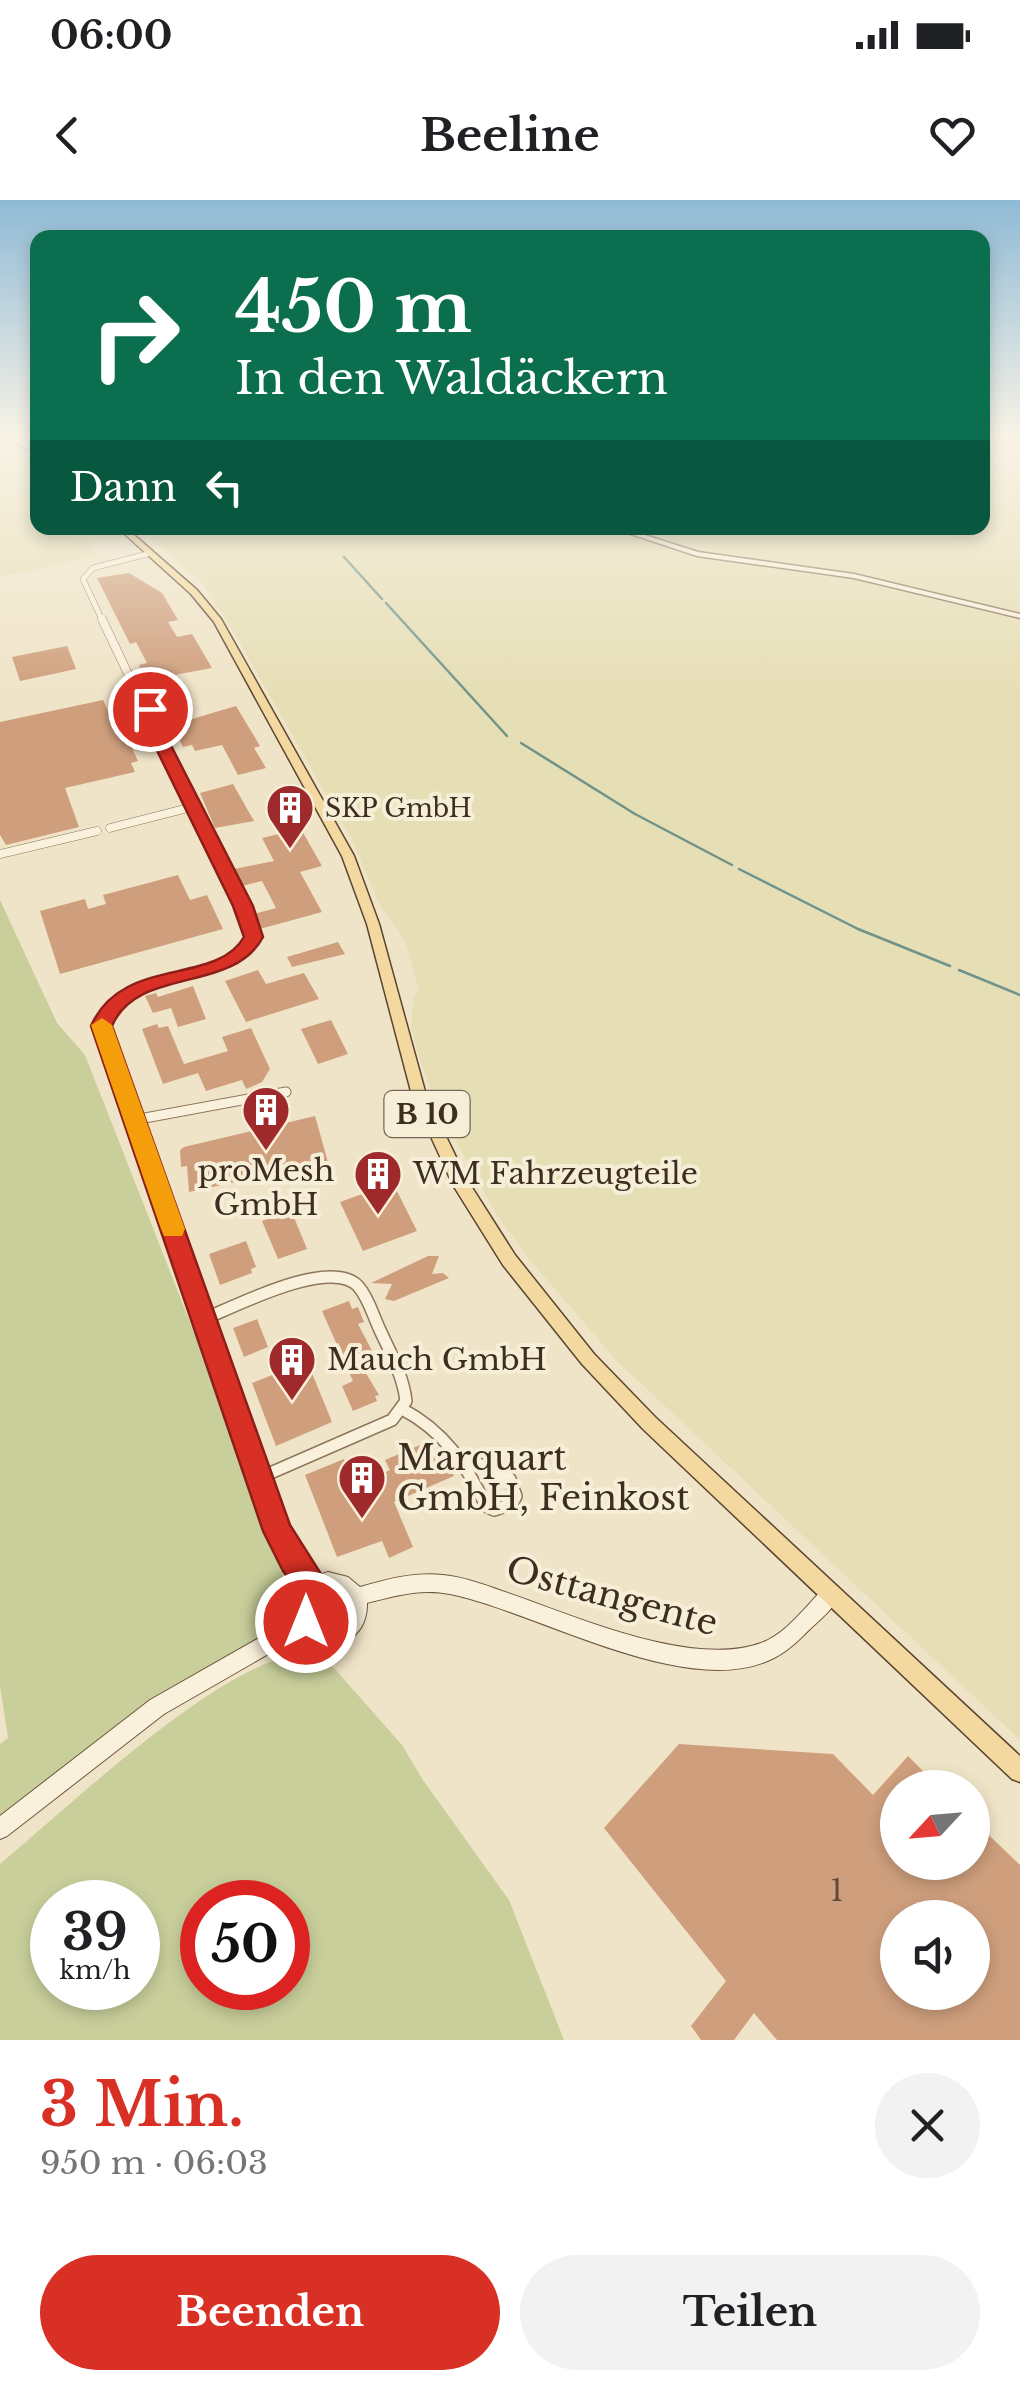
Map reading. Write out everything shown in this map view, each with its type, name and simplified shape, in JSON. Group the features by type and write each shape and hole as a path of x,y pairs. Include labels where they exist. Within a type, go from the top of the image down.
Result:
{"main road":[{"name":"B 10","path":"129,535 194,592 223,628 340,841 373,924 420,1096 443,1150 484,1222 538,1299 588,1359 682,1455 1020,1771"},
{"name":"Osttangente","path":"314,1588 322,1583 340,1582 356,1597 400,1585 446,1584 667,1652 710,1661 748,1658 768,1650 831,1595"},
{"path":"314,1588 304,1609 306,1622 320,1634 344,1630 357,1612 356,1597"},
{"path":"0,1829 158,1708 306,1622"}],"street":[{"path":"638,535 697,554 877,581 1020,616"},
{"path":"131,558 138,544"},
{"path":"152,557 93,568 83,579 140,700 141,715 154,728 243,906 254,937 246,950 230,961 139,987 106,1012 104,1039 285,1547 314,1588"},
{"path":"110,828 192,807"},
{"path":"0,854 97,831"},
{"path":"134,1120 286,1092"},
{"path":"204,1318 312,1277 346,1278 358,1286 366,1299 404,1382 402,1409 377,1428 259,1478"},
{"path":"402,1409 417,1416 462,1456 510,1479 516,1496 512,1504 494,1510 486,1506 462,1456"}],"shaded area":[{"path":"0,522 30,522 30,535 86,535 97,556 0,577"},
{"path":"990,522 1020,522 1020,614 853,574 693,552 643,535 990,535"},
{"path":"150,535 633,535 692,556 879,583 1020,617 1020,1740 617,1361 529,1259 497,1215 439,1111 420,1061 411,1027 414,995 419,990 405,940 380,906 353,842 235,634 200,580"}],"green space":[{"path":"0,900 57,1023 85,1055 215,1386 291,1599 282,1629 0,1818 0,1744 8,1738 0,1686"},
{"path":"299,1655 334,1668 402,1745 509,1900 564,2040 0,2040 0,1864 144,1742 228,1683 266,1664"}],"building":[{"path":"129,573 162,593 178,620 168,622 177,637 192,634 212,668 144,676 139,665 147,663 136,642 130,644 97,578"},
{"path":"67,646 76,669 20,681 12,657"},
{"path":"103,700 120,736 141,732 146,743 131,746 138,761 131,763 135,772 65,788 79,827 6,845 0,835 0,722"},
{"path":"236,706 260,746 254,748 266,768 238,775 222,745 195,751 192,745 183,747 172,725"},
{"path":"233,784 254,821 215,828 200,793"},
{"path":"301,829 322,866 300,872 322,912 260,929 254,914 276,908 262,881 242,886 234,869 274,861 262,838"},
{"path":"178,875 190,900 207,895 223,929 60,974 40,911 85,899 88,909 106,904 103,895"},
{"path":"338,942 345,954 292,967 287,957"},
{"path":"258,970 266,984 304,973 319,999 246,1022 225,981"},
{"path":"193,986 206,1019 178,1027 171,1008 153,1013 145,996 156,993 158,997"},
{"path":"331,1020 348,1054 318,1064 301,1029"},
{"path":"157,1024 159,1028 168,1026 184,1064 228,1051 222,1037 251,1028 270,1069 262,1082 246,1089 242,1080 206,1091 198,1073 163,1084 142,1029"},
{"name":"proMesh GmbH","path":"315,1116 328,1162 189,1192 187,1166 181,1167 180,1150 184,1147"},
{"name":"WM Fahrzeugteile","path":"393,1183 417,1231 363,1251 340,1202"},
{"path":"291,1210 307,1249 278,1259 262,1221"},
{"path":"246,1241 256,1267 251,1269 252,1273 220,1285 209,1254"},
{"path":"428,1256 439,1256 432,1274 443,1273 449,1278 394,1301 385,1299 392,1284 371,1283"},
{"path":"349,1301 352,1309 358,1307 364,1322 358,1324 379,1364 364,1370 379,1395 375,1396 377,1401 353,1411 342,1386 353,1381 322,1311"},
{"path":"257,1319 268,1347 244,1357 233,1328"},
{"name":"Mauch GmbH","path":"307,1361 332,1422 276,1446 252,1383"},
{"name":"Marquart GmbH, Feinkost","path":"427,1442 439,1467 447,1463 454,1476 394,1502 413,1547 389,1558 382,1541 337,1557 305,1475 344,1459 357,1491 375,1484 373,1478 390,1470 385,1460"},
{"path":"679,1744 833,1754 873,1795 880,1787 880,1880 990,1880 990,1836 1020,1865 1020,2040 777,2040 754,2013 734,2040 701,2040 691,2026 726,1981 604,1828"},
{"path":"908,1756 922,1770 895,1770"}],"waterway":[{"path":"344,557 382,599"},
{"path":"386,603 507,736"},
{"path":"521,743 635,814 732,865"},
{"path":"739,869 858,929 950,966"},
{"path":"959,970 1020,995"}],"slow traffic":[{"path":"102,1025 173,1229"}],"place":[{"name":"SKP GmbH","path":"290,850"},
{"name":"proMesh GmbH","path":"266,1152"},
{"name":"WM Fahrzeugteile","path":"378,1216"},
{"name":"Mauch GmbH","path":"292,1402"},
{"name":"Marquart GmbH, Feinkost","path":"362,1520"}],"route":[{"path":"150,709 156,719 154,728 243,906 254,937 246,950 230,961 130,992 109,1009 102,1026 278,1531 293,1561 314,1588 306,1600 306,1622"}]}
